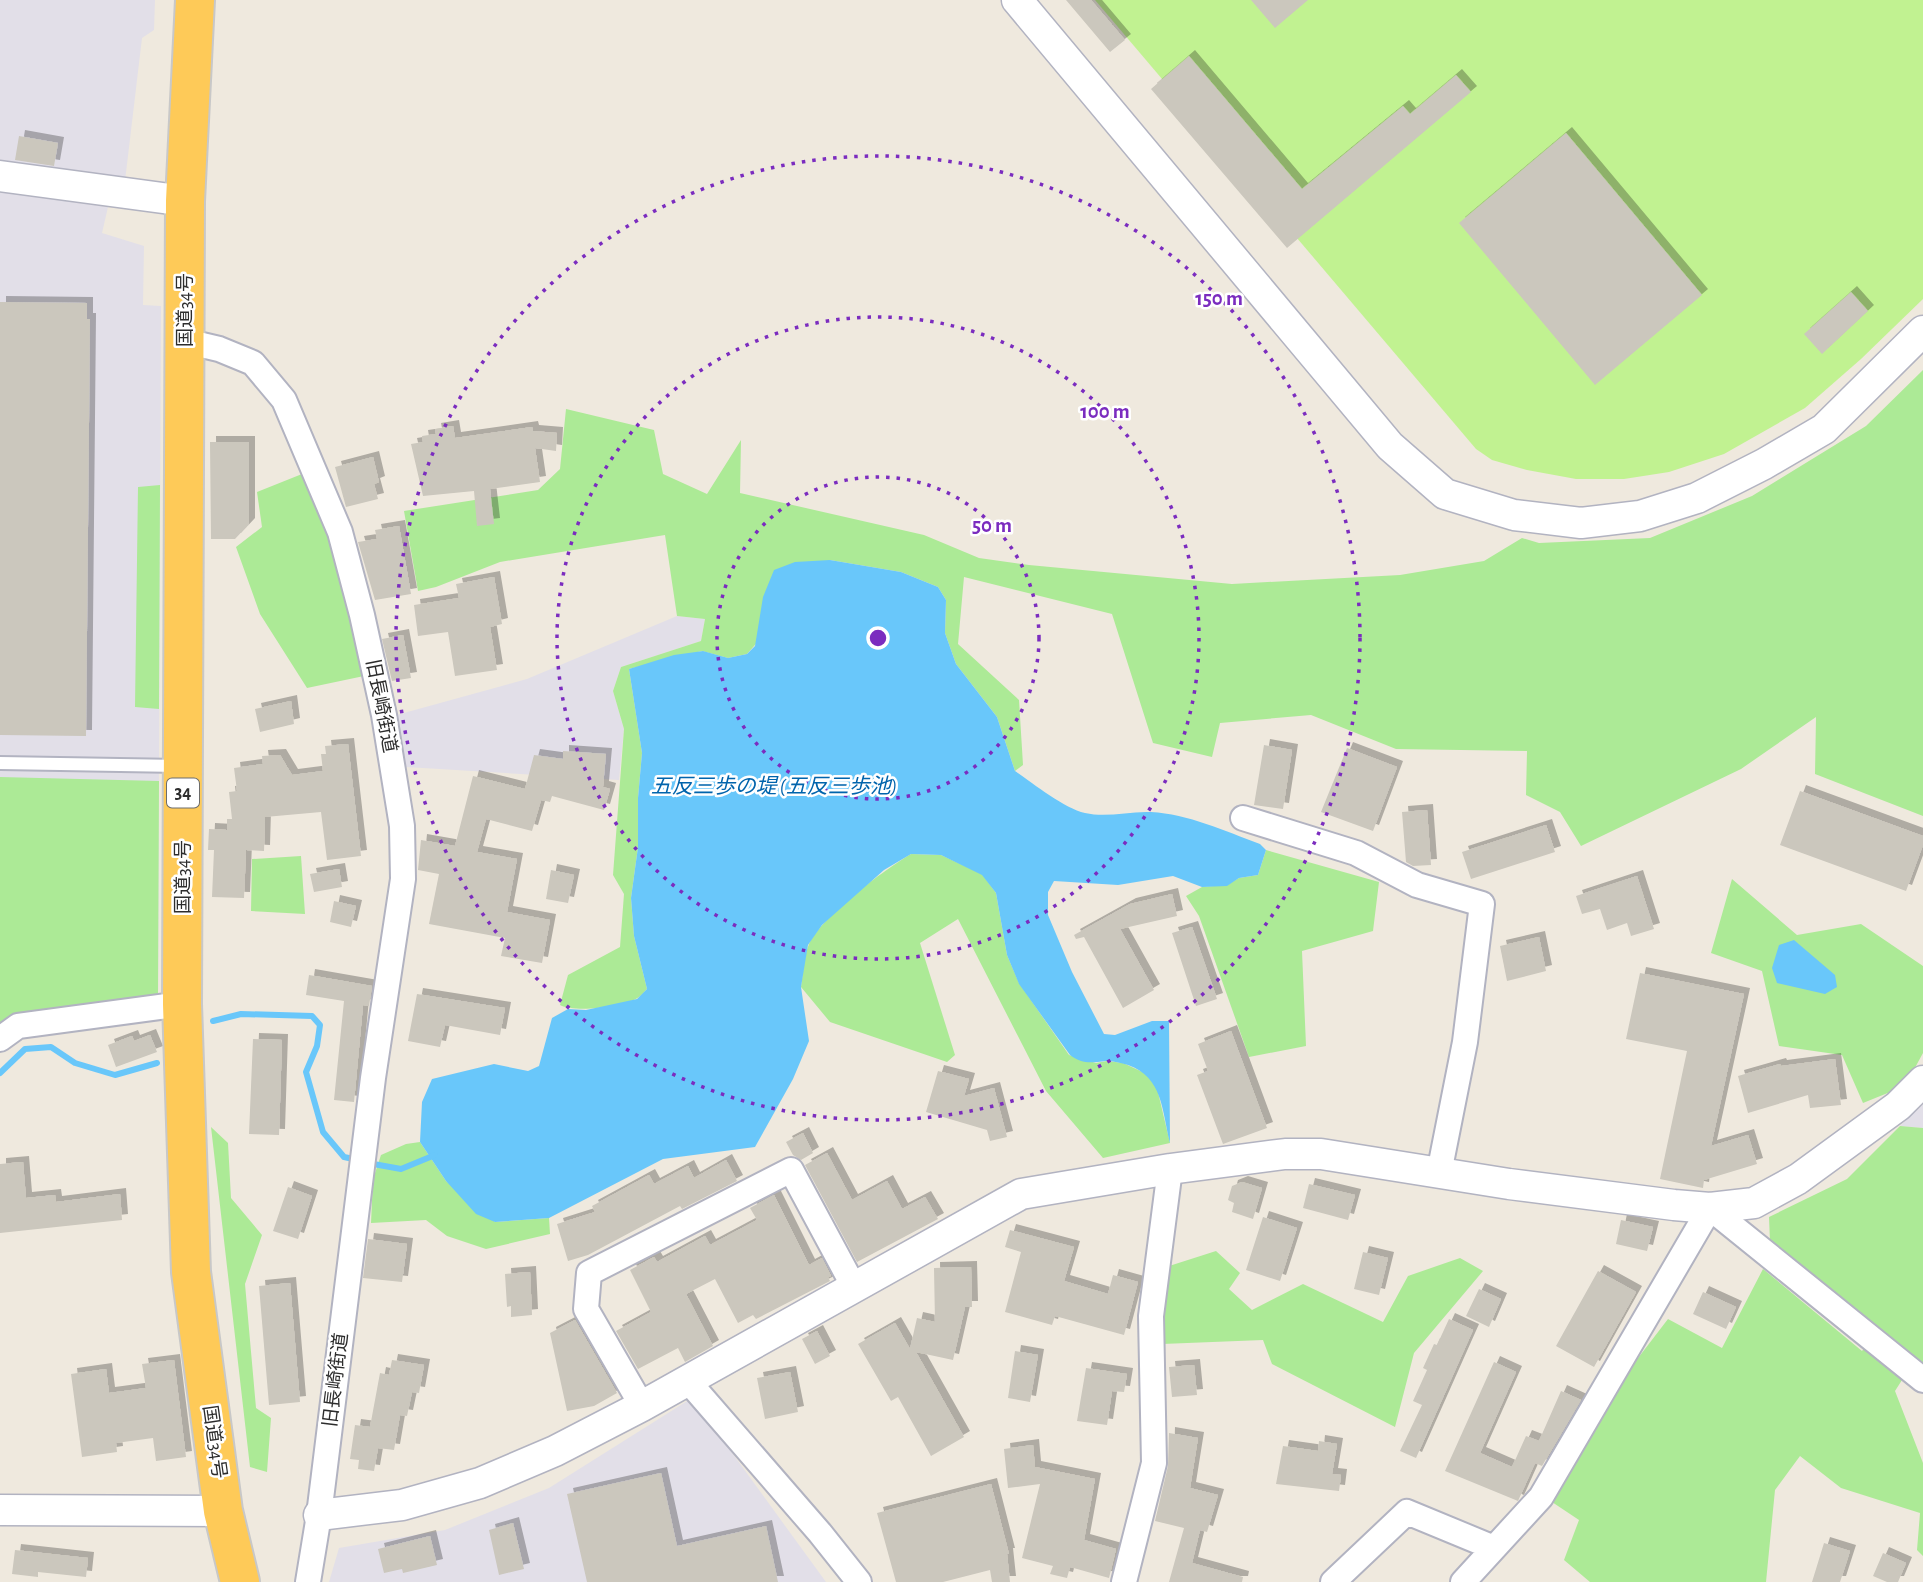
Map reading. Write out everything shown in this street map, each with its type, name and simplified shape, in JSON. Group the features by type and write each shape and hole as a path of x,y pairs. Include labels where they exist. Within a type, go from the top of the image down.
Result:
{"highway":[{"name":"国道34号","path":"195,0 186,201 182,1004 191,1272 223,1511 240,1582"}],"street":[{"path":"1017,0 1390,446 1445,494 1514,516 1581,523 1640,516 1697,498 1825,429 1923,331"},
{"path":"0,176 186,201"},
{"name":"旧長崎街道","path":"186,341 219,349 253,363 284,400 340,532 384,715 402,826 403,879 365,1144 320,1516 308,1582"},
{"path":"1243,818 1356,853 1417,885 1482,904 1465,1042 1439,1173"},
{"path":"0,1039 18,1026 182,1004"},
{"path":"320,1516 402,1505 480,1483 555,1451 688,1381 1021,1194 1170,1169 1285,1154 1321,1154 1509,1184 1710,1208 1754,1203 1798,1179 1898,1106 1923,1081"},
{"path":"1124,1582 1154,1463 1152,1316 1170,1169"},
{"path":"642,1406 586,1309 589,1273 791,1170 854,1287"},
{"path":"1710,1208 1923,1380"},
{"path":"1463,1582 1541,1497 1710,1208"},
{"path":"688,1381 859,1582"},
{"path":"0,1510 223,1511"},
{"path":"1333,1582 1407,1512 1494,1548"}],"lane":[{"path":"0,763 184,766"}],"shaded area":[{"path":"0,0 155,0 154,30 142,38 125,181 0,162"},
{"path":"0,190 108,207 102,233 144,246 143,305 161,306 158,997 0,1028"},
{"path":"677,616 705,619 701,641 621,667 613,691 624,729 619,780 406,767 393,716 527,679"},
{"path":"1923,1104 1923,1128 1900,1126"},
{"path":"692,1398 826,1582 329,1582 339,1548 445,1530 549,1488"}],"green space":[{"path":"1095,0 1923,0 1923,299 1805,408 1724,454 1669,472 1624,479 1576,479 1492,460 1476,449"},
{"path":"1923,370 1923,816 1815,774 1816,717 1741,769 1581,846 1560,812 1526,795 1527,751 1396,749 1311,715 1220,723 1212,757 1153,743 1112,614 964,577 958,644 1019,700 1023,765 1015,771 997,717 956,664 945,633 946,600 938,587 901,572 830,560 747,654 728,658 702,651 629,669 642,753 638,847 631,898 634,936 647,989 632,1001 600,1008 577,1009 560,1005 568,975 620,947 624,894 613,875 624,729 613,691 621,667 701,641 705,619 677,616 665,535 500,562 436,587 418,591 404,511 538,490 560,469 566,409 654,430 663,474 707,494 741,440 740,493 924,535 979,558 1232,584 1400,575 1484,561 1522,538 1539,543 1650,538 1752,496 1866,426"},
{"path":"302,474 332,546 364,676 307,688 260,614 236,547 262,527 257,492"},
{"path":"160,485 159,709 135,707 138,487"},
{"path":"0,777 159,781 158,997 0,1028"},
{"path":"1266,850 1379,882 1373,931 1302,951 1306,1046 1249,1057 1199,916 1186,896 1202,887 1227,885 1239,878 1258,875"},
{"path":"911,854 941,855 982,874 996,893 1007,955 1019,983 1069,1055 1096,1063 1123,1063 1147,1074 1157,1088 1170,1143 1103,1158 1046,1091 958,919 920,943 955,1055 947,1062 830,1022 801,987 809,944 816,932 840,907"},
{"path":"301,856 305,914 251,911 252,859"},
{"path":"1732,879 1797,935 1861,924 1923,966 1923,1053 1905,1086 1863,1103 1842,1055 1779,1046 1762,971 1711,953"},
{"path":"1900,1126 1923,1128 1923,1363 1916,1358 1895,1391 1923,1463 1923,1556 1917,1550 1920,1513 1841,1488 1800,1456 1775,1490 1766,1582 1590,1582 1564,1560 1579,1520 1552,1502 1625,1375 1668,1319 1722,1348 1763,1269 1862,1351 1876,1333 1770,1242 1769,1217 1847,1179"},
{"path":"211,1127 228,1143 231,1198 262,1235 245,1284 256,1408 271,1418 267,1472 250,1467"},
{"path":"420,1142 446,1181 495,1222 549,1218 550,1234 486,1249 447,1236 426,1220 371,1223 373,1179 381,1155 406,1144"},
{"path":"1216,1251 1240,1273 1229,1289 1252,1310 1303,1284 1383,1322 1408,1276 1460,1258 1483,1271 1414,1353 1395,1427 1272,1364 1263,1340 1162,1344 1166,1267"}],"water":[{"name":"五反三歩の堤 (五反三歩池)","path":"830,560 901,572 938,587 946,600 945,633 956,664 997,717 1015,771 1049,795 1085,813 1110,815 1151,812 1179,816 1260,844 1266,850 1258,875 1239,878 1227,886 1202,887 1173,876 1118,885 1054,881 1048,892 1048,915 1072,972 1104,1034 1115,1035 1152,1021 1169,1021 1170,1143 1159,1096 1148,1078 1140,1070 1128,1065 1109,1061 1086,1062 1070,1055 1019,984 1007,955 996,893 982,875 941,855 911,854 884,870 822,925 808,945 801,987 809,1041 793,1079 755,1147 663,1159 549,1218 495,1222 476,1214 446,1181 420,1142 422,1102 432,1079 494,1064 528,1071 539,1066 552,1018 568,1009 586,1010 637,999 647,989 634,936 631,898 638,847 642,753 629,669 674,655 703,651 728,658 747,654 755,646 763,597 774,570 795,562"},
{"path":"1794,940 1835,975 1837,987 1825,994 1777,983 1772,968 1779,945"}],"building":[{"path":"1066,0 1091,0 1125,40 1110,52"},
{"path":"1251,0 1308,0 1275,28"},
{"path":"1189,56 1302,189 1403,106 1410,114 1456,75 1471,92 1287,248 1151,89"},
{"path":"1566,133 1702,295 1595,385 1459,223"},
{"path":"19,136 58,143 54,166 15,160"},
{"path":"1851,292 1868,311 1822,354 1804,334"},
{"path":"0,302 87,303 87,319 90,319 86,736 0,735"},
{"path":"453,426 455,438 532,427 533,431 557,433 556,451 535,448 540,482 490,489 494,524 477,526 474,491 423,496 411,444 423,442 422,436 436,434 435,429"},
{"path":"210,442 249,442 249,524 235,539 211,539"},
{"path":"373,457 379,482 374,484 378,499 346,507 335,467"},
{"path":"399,526 411,594 375,600 358,542 377,539 375,530"},
{"path":"494,577 502,624 490,627 497,670 455,676 448,632 418,636 414,605 459,598 456,584"},
{"path":"403,635 411,678 392,681 382,639"},
{"path":"291,701 294,724 260,732 255,709"},
{"path":"348,744 361,856 327,860 321,812 265,817 264,851 246,850 244,898 212,897 214,850 208,850 209,829 227,830 227,819 232,819 229,792 237,791 234,768 263,764 262,756 280,755 292,775 323,771 321,754 326,754 325,746"},
{"path":"1264,745 1292,750 1283,809 1254,805"},
{"path":"1347,748 1397,767 1373,831 1321,812"},
{"path":"563,751 606,754 603,787 610,789 604,810 552,796 550,802 541,800 532,831 486,819 477,852 517,859 507,912 550,920 542,963 501,956 505,938 429,924 439,874 418,870 421,840 455,846 473,776 525,789 534,755 563,759"},
{"path":"1800,791 1923,836 1923,845 1906,891 1780,845"},
{"path":"1427,810 1431,865 1413,866 1406,862 1402,812"},
{"path":"1546,825 1555,852 1471,879 1462,852"},
{"path":"339,869 342,887 314,892 310,874"},
{"path":"551,870 574,875 568,903 546,899"},
{"path":"1637,876 1654,929 1631,936 1627,923 1607,930 1600,909 1582,914 1576,896"},
{"path":"1172,894 1177,916 1120,929 1154,990 1123,1008 1084,937 1076,939 1074,935 1130,904"},
{"path":"334,901 356,906 351,927 330,922"},
{"path":"1192,927 1217,999 1196,1006 1172,933"},
{"path":"1539,937 1546,971 1507,981 1500,946"},
{"path":"1640,973 1744,994 1711,1146 1748,1135 1757,1164 1704,1180 1703,1188 1660,1179 1687,1051 1626,1039"},
{"path":"309,975 372,986 369,1006 363,1005 354,1102 334,1100 344,1001 306,995"},
{"path":"417,994 505,1008 500,1035 445,1025 440,1047 408,1041"},
{"path":"1231,1031 1267,1128 1223,1144 1197,1075 1208,1071 1198,1044"},
{"path":"150,1035 157,1052 116,1067 108,1045 132,1036 134,1041"},
{"path":"253,1039 282,1040 279,1135 249,1134"},
{"path":"1835,1059 1841,1105 1810,1108 1808,1095 1748,1113 1738,1076 1780,1064"},
{"path":"938,1071 969,1079 964,1096 994,1088 1007,1137 990,1141 987,1130 926,1112"},
{"path":"803,1133 813,1153 801,1160 793,1155 786,1142"},
{"path":"827,1153 852,1200 887,1181 902,1209 925,1197 938,1219 857,1262 805,1165"},
{"path":"726,1160 737,1181 682,1209 680,1206 588,1255 568,1261 557,1224 595,1212 592,1206 649,1175 654,1184 688,1166 694,1178"},
{"path":"23,1162 26,1198 55,1195 56,1202 120,1194 122,1220 0,1233 0,1164"},
{"path":"1242,1182 1262,1188 1253,1219 1232,1212 1234,1203 1228,1200 1232,1186"},
{"path":"1309,1184 1355,1195 1348,1220 1303,1208"},
{"path":"288,1187 312,1196 298,1239 273,1231"},
{"path":"774,1195 809,1265 822,1258 831,1276 828,1277 830,1281 756,1319 753,1315 738,1323 715,1279 686,1294 713,1346 685,1362 678,1348 638,1369 616,1331 651,1312 630,1270 654,1257 657,1262 705,1236 710,1245 757,1220 750,1208"},
{"path":"1263,1217 1297,1228 1280,1281 1246,1270"},
{"path":"1621,1220 1653,1227 1647,1251 1616,1244"},
{"path":"1010,1230 1074,1247 1064,1281 1108,1294 1113,1275 1138,1282 1124,1335 1055,1316 1052,1325 1005,1312 1021,1252 1005,1247"},
{"path":"368,1239 407,1244 402,1282 363,1278"},
{"path":"1363,1252 1388,1258 1379,1295 1354,1289"},
{"path":"971,1267 972,1307 965,1307 953,1360 916,1352 964,1437 931,1456 898,1397 891,1401 858,1344 895,1323 910,1349 917,1318 935,1322 934,1268"},
{"path":"1598,1271 1636,1292 1594,1367 1556,1346"},
{"path":"530,1272 532,1315 511,1317 511,1306 507,1307 505,1274"},
{"path":"290,1283 300,1402 269,1405 259,1286"},
{"path":"1479,1289 1501,1299 1489,1327 1466,1316"},
{"path":"1703,1292 1736,1307 1726,1329 1693,1314"},
{"path":"1449,1319 1473,1330 1416,1458 1400,1451 1422,1405 1413,1401 1427,1370 1423,1368"},
{"path":"575,1320 617,1393 594,1406 567,1411 550,1333"},
{"path":"817,1331 830,1356 815,1364 802,1339"},
{"path":"1015,1351 1038,1355 1030,1402 1008,1398"},
{"path":"174,1360 186,1457 156,1461 153,1438 116,1443 117,1452 82,1457 71,1374 106,1369 109,1393 146,1388 142,1364"},
{"path":"392,1360 424,1365 419,1393 412,1392 407,1416 400,1415 394,1450 378,1448 374,1471 358,1469 359,1460 350,1459 355,1425 370,1427 380,1373 389,1375"},
{"path":"1494,1362 1516,1372 1480,1453 1512,1467 1526,1436 1539,1441 1561,1391 1581,1400 1542,1466 1535,1463 1518,1501 1445,1471"},
{"path":"1194,1365 1197,1395 1172,1397 1169,1367"},
{"path":"1086,1368 1127,1374 1124,1392 1112,1391 1107,1425 1077,1421"},
{"path":"790,1372 798,1412 765,1419 757,1378"},
{"path":"1169,1433 1198,1438 1190,1488 1218,1495 1207,1532 1200,1530 1192,1563 1243,1577 1242,1582 1169,1582 1184,1528 1155,1521 1168,1466"},
{"path":"1319,1441 1337,1444 1332,1474 1341,1475 1339,1491 1276,1484 1283,1446 1318,1451"},
{"path":"1033,1445 1035,1467 1095,1479 1084,1540 1116,1549 1109,1578 1070,1567 1067,1578 1050,1574 1053,1566 1022,1558 1040,1484 1008,1488 1004,1449"},
{"path":"661,1473 677,1546 766,1526 778,1582 587,1582 567,1494"},
{"path":"991,1484 1009,1554 1010,1582 992,1582 990,1570 943,1582 896,1582 877,1513"},
{"path":"513,1523 524,1569 499,1575 489,1530"},
{"path":"430,1536 437,1565 403,1573 402,1569 384,1573 378,1549"},
{"path":"1824,1543 1850,1551 1840,1582 1812,1582"},
{"path":"15,1550 88,1558 86,1577 38,1572 38,1577 12,1574"},
{"path":"1883,1553 1906,1563 1898,1582 1887,1582 1873,1576"}],"waterway":[{"path":"213,1021 241,1014 312,1016 320,1025 317,1046 306,1072 323,1132 344,1157 358,1160"},
{"path":"0,1073 25,1049 51,1047 75,1063 115,1075 157,1063"},
{"path":"368,1163 401,1169 435,1155"}]}
